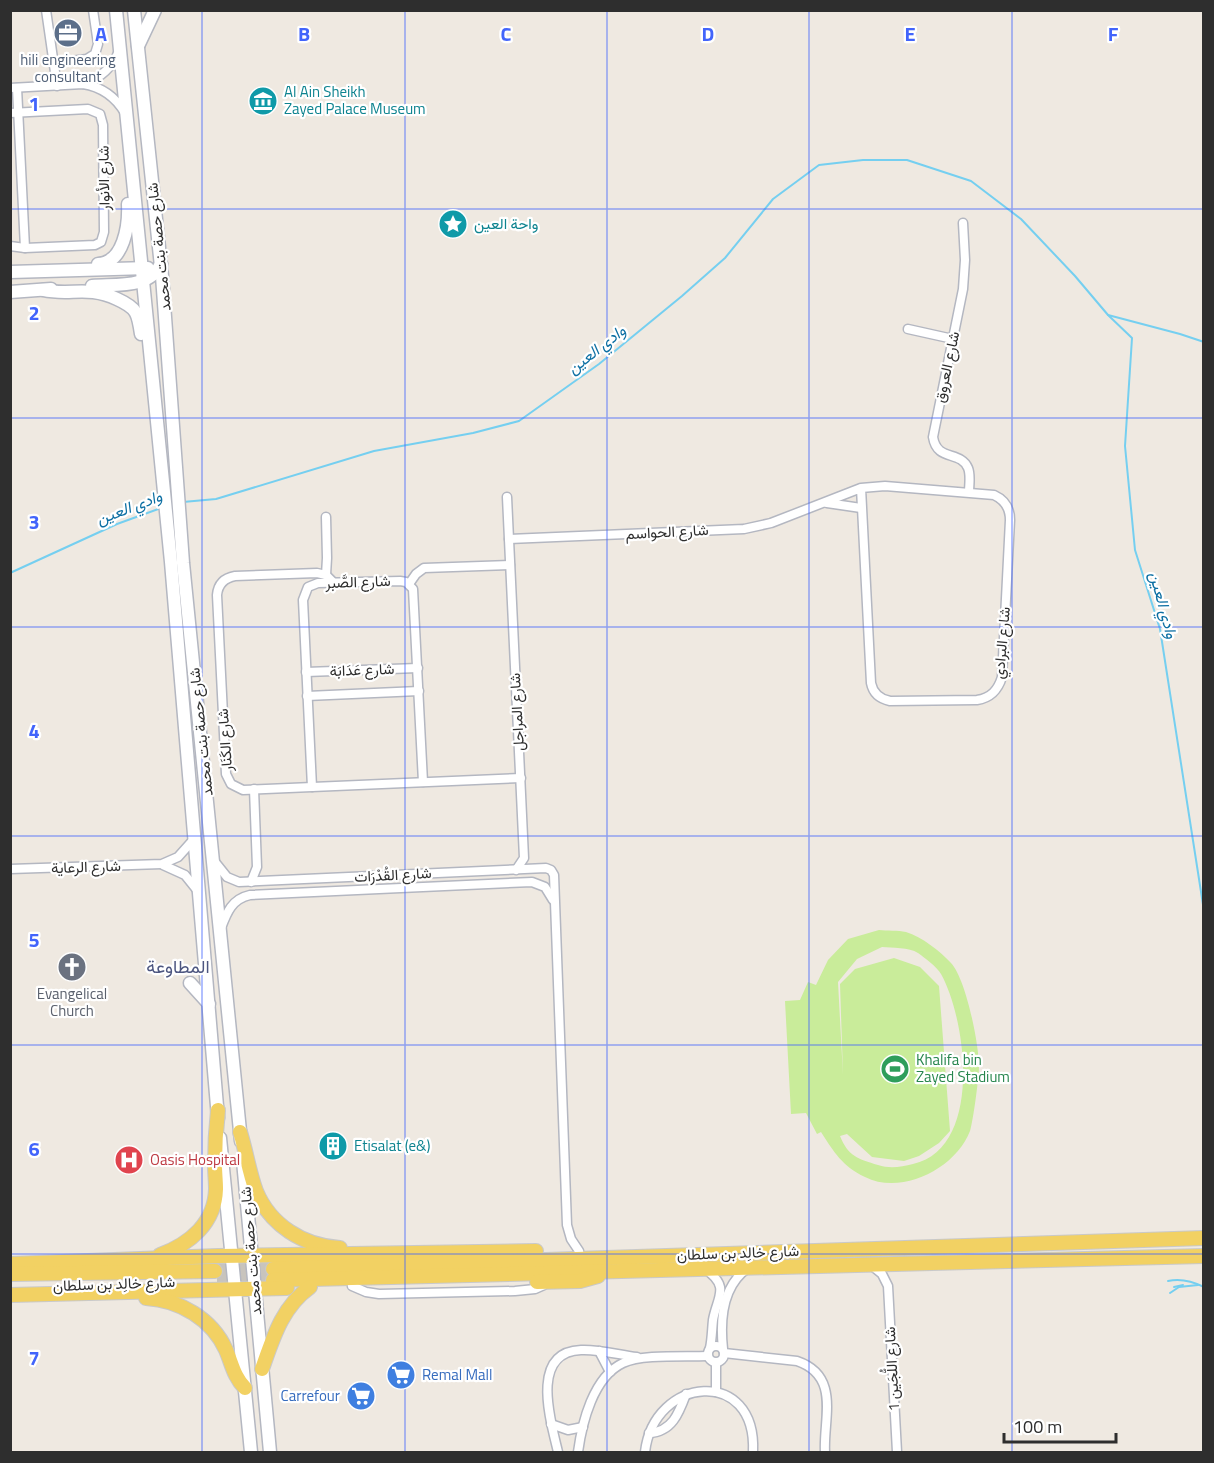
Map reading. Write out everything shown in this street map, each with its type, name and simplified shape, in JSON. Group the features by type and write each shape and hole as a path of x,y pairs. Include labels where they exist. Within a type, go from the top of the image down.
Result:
{"main road":[{"name":"شارع حصة بنت محمد","path":"116,10 157,425 177,563 214,859 270,1452"},
{"name":"شارع حصة بنت محمد","path":"134,10 160,271 172,424 177,563 199,895 251,1452"},
{"path":"138,47 155,10"},
{"path":"59,270 78,265 105,264 116,256 128,225 128,195 133,173"},
{"path":"10,272 142,267 160,271"},
{"path":"10,292 143,282 160,271"},
{"path":"43,290 97,291 131,306 137,314 143,351 152,372"},
{"path":"190,983 209,1004"},
{"path":"142,1260 173,1250 186,1243 207,1219 214,1203 216,1188 215,1148 218,1110"},
{"path":"240,1132 260,1199 271,1215 292,1234 328,1247 422,1251 440,1254"},
{"name":"شارع خالِد بن سلطان","path":"1203,1238 655,1256 273,1275 705,1269 1203,1256"},
{"path":"10,1264 232,1256 579,1251 624,1252 655,1256"},
{"path":"10,1295 550,1282 586,1280 605,1271"},
{"name":"شارع خالِد بن سلطان","path":"10,1274 216,1276 10,1287"},
{"path":"262,1369 285,1312 295,1299 310,1287"},
{"path":"114,1292 172,1303 201,1318 214,1330 224,1345 236,1376 245,1389"}],"street":[{"path":"46,10 57,86"},
{"path":"54,63 87,59 95,54 98,44 93,10"},
{"path":"25,248 14,88 82,84 96,79 116,58 121,45"},
{"path":"82,84 100,88 114,98 128,120"},
{"name":"شارع الأنوار","path":"10,246 25,248 94,245 103,238 103,125 100,114 88,108 14,112"},
{"path":"10,182 21,181"},
{"name":"شارع العروق","path":"963,223 964,280 933,437 940,452 960,459 966,464 970,476 969,492"},
{"path":"908,329 953,339"},
{"name":"شارع البرادي","path":"821,503 861,488 885,486 990,494 1005,503 1010,516 1002,676 995,691 983,699 890,701 882,699 873,690 861,488"},
{"name":"شارع المراجل","path":"507,497 524,858"},
{"path":"821,503 845,504 861,508"},
{"name":"شارع الحواسم","path":"509,539 744,529 771,523 821,503"},
{"path":"326,518 326,575 334,583"},
{"path":"409,584 424,568 510,566"},
{"name":"شارع الكَنَار","path":"326,575 317,573 235,576 223,581 217,591 226,774 231,784 237,788 254,789 520,778"},
{"name":"شارع الصَّبر","path":"312,787 303,600 308,587 315,584 334,583 400,581 409,584 413,589 423,782"},
{"name":"شارع عَدَابَة","path":"306,672 417,668"},
{"name":"شارع عَدَابَة","path":"307,696 418,691"},
{"path":"251,882 257,867 254,789"},
{"path":"162,864 178,857 195,838"},
{"path":"516,870 524,858 535,869 539,883 548,890 554,901"},
{"name":"شارع القُدْرَات","path":"214,859 223,874 230,880 239,882 535,869 550,869 554,877"},
{"path":"162,864 185,875 199,895"},
{"name":"شارع الرعاية","path":"10,869 162,864"},
{"path":"257,867 268,881"},
{"path":"539,883 554,877 567,1225 571,1239 579,1251"},
{"path":"295,880 295,893"},
{"name":"شارع القُدْرَات","path":"220,928 230,907 240,898 250,895 539,883"},
{"path":"888,1286 891,1276 900,1263"},
{"path":"871,1264 882,1274 888,1286"},
{"path":"705,1269 715,1279 721,1290 719,1314 709,1352 710,1361 716,1363 722,1360 723,1351 719,1314 732,1285 748,1268"},
{"name":"شارع اللُّجَين 1","path":"888,1286 897,1452"},
{"path":"578,1452 583,1427 596,1393 610,1372 623,1363 644,1358 709,1352 716,1346 723,1351 797,1361 813,1370 823,1384 827,1399 828,1419 824,1451"},
{"path":"558,1452 548,1404 548,1379 555,1362 564,1354 575,1350 644,1358"},
{"path":"599,1352 610,1372"},
{"path":"716,1363 716,1392"},
{"path":"645,1452 649,1433 665,1408 686,1394 698,1391 716,1392 730,1397 745,1411 752,1431 753,1452"},
{"path":"649,1433 659,1432 672,1424 686,1394"},
{"path":"551,1424 568,1430 583,1427"}],"green space":[{"path":"879,930 906,932 924,941 947,958 957,971 971,1012 979,1067 970,1131 953,1156 940,1167 911,1181 880,1182 857,1173 839,1158 821,1132 817,1134 806,1113 791,1114 785,1001 800,1000 808,982 816,985 828,960 848,939","holes":["882,947 914,951 939,971 950,995 962,1051 963,1081 959,1109 951,1134 935,1153 913,1164 895,1167 882,1166 859,1158 846,1148 840,1136 847,1134 872,1157 904,1161 919,1156 939,1143 950,1131 939,986 920,967 894,958 855,969 840,984 843,1075 838,982 857,959"]}],"waterway":[{"name":"وادي العين","path":"183,502 216,499 374,451 473,433 519,421 599,364 682,296 725,258 773,199 819,165 863,160 907,160 971,181 1021,219 1108,315 1132,338 1125,446 1135,550 1160,629 1204,911"},
{"name":"وادي العين","path":"1108,315 1204,342"},
{"name":"وادي العين","path":"10,573 117,524 161,508"},
{"path":"1168,1281 1186,1281 1204,1287"},
{"path":"1174,1287 1183,1285"},
{"path":"1170,1293 1179,1287 1198,1285"}],"tunnel":[{"path":"215,1271 273,1269"},
{"path":"217,1281 273,1280"}],"place":[{"name":"hili engineering consultant","path":"68,33"},
{"name":"Al Ain Sheikh Zayed Palace Museum","path":"263,101"},
{"name":"واحة العين","path":"453,224"},
{"name":"Evangelical Church","path":"72,967"},
{"name":"Khalifa bin Zayed Stadium","path":"895,1069"},
{"name":"Etisalat (e&)","path":"333,1146"},
{"name":"Oasis Hospital","path":"129,1160"},
{"name":"Remal Mall","path":"401,1375"},
{"name":"Carrefour","path":"361,1396"}],"district":[{"name":"المطاوعة","path":"178,967"}]}
